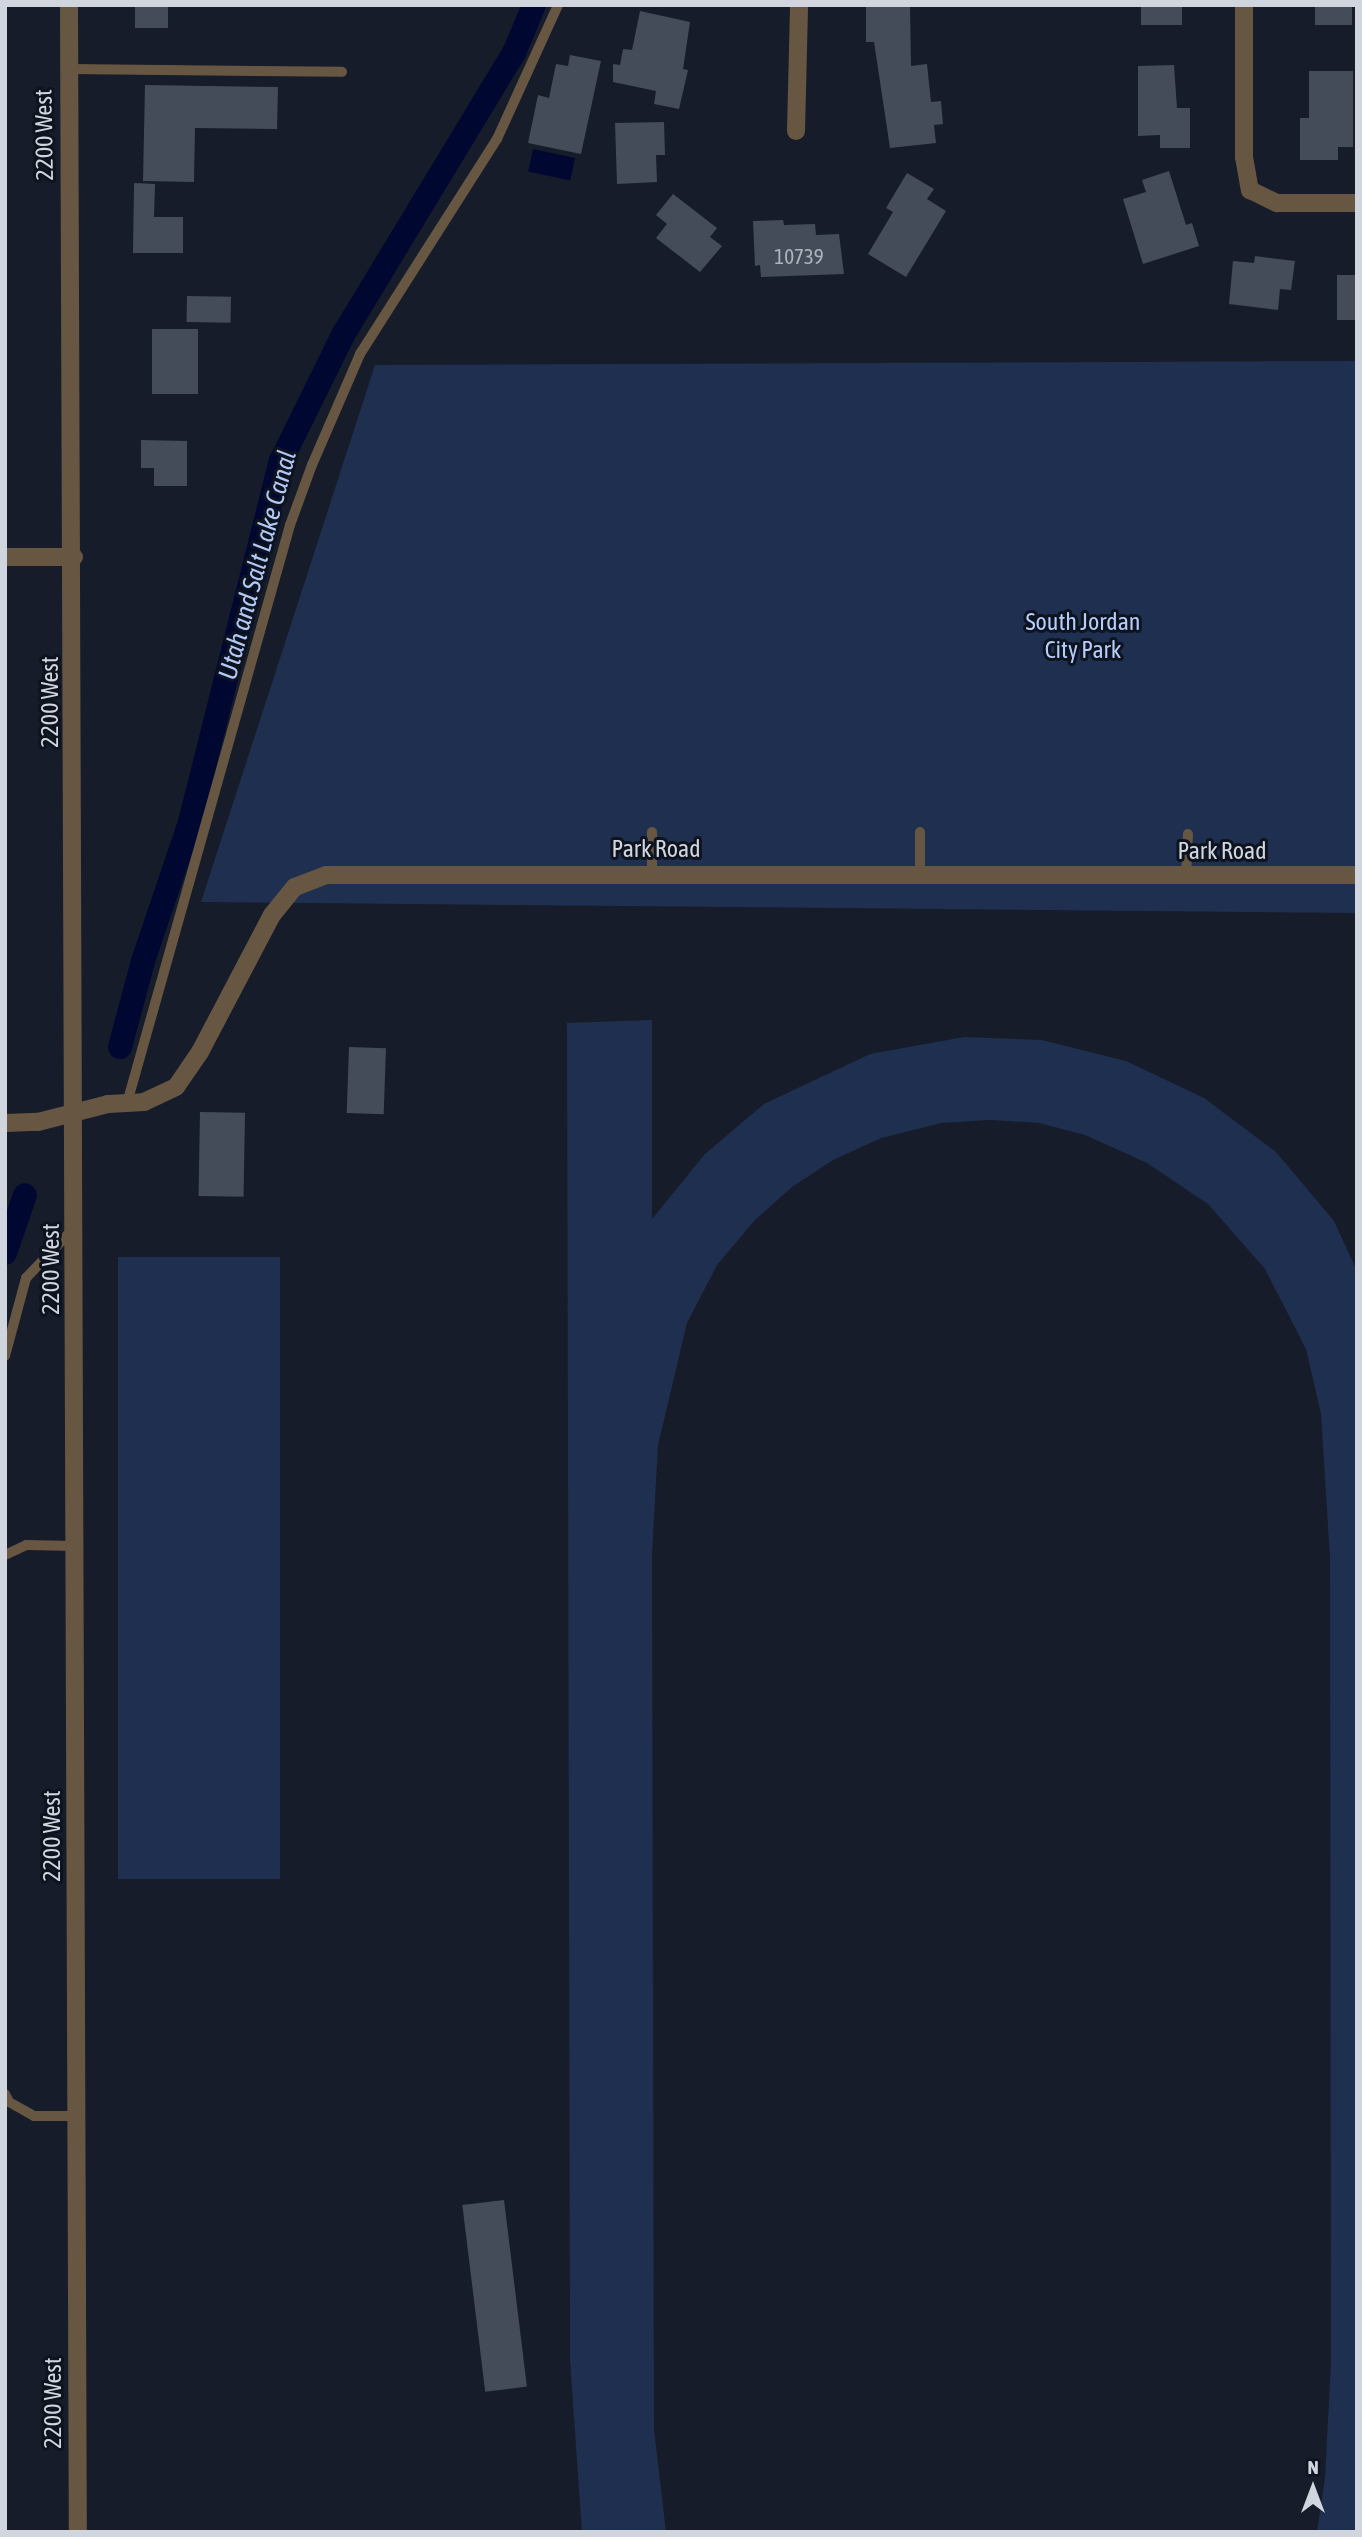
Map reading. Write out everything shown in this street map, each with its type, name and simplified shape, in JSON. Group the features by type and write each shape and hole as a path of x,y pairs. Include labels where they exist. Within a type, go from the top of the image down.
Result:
{"street":[{"name":"2200 West","path":"69,5 74,557 78,2532"},
{"path":"796,131 799,5"},
{"path":"1244,5 1244,156 1250,190 1277,203 1357,203"},
{"path":"5,557 74,557"},
{"name":"Park Road","path":"5,1123 38,1122 75,1112 144,1102 176,1087 200,1052 272,915 295,887 326,875 1357,875"}],"lane":[{"path":"127,1103 290,526 312,465 360,354 497,139 558,5"},
{"path":"68,69 342,72"},
{"path":"652,832 652,873"},
{"path":"920,832 920,874"},
{"path":"1186,876 1188,834"},
{"path":"5,1356 26,1278 75,1227"},
{"path":"5,1555 26,1545 76,1546"},
{"path":"5,2094 9,2102 34,2116 77,2116"}],"green space":[{"name":"South Jordan City Park","path":"1357,361 1357,913 201,902 375,365"},
{"path":"652,1020 652,1219 705,1154 764,1104 870,1054 964,1037 1042,1040 1126,1061 1204,1098 1276,1152 1334,1221 1357,1271 1357,2532 1317,2532 1325,2478 1331,2363 1330,1558 1321,1414 1306,1349 1265,1269 1208,1204 1147,1163 1085,1135 1039,1123 990,1120 941,1123 881,1138 833,1160 792,1187 755,1220 717,1265 687,1323 658,1445 652,1555 654,2429 666,2532 582,2532 570,2360 567,1023"},
{"path":"118,1257 280,1257 280,1879 118,1879"}],"shaded area":[{"path":"533,149 575,158 570,180 528,171"}],"building":[{"path":"135,5 168,5 168,28 135,28"},
{"path":"866,5 910,5 911,66 927,64 931,102 941,101 943,124 934,125 936,143 890,148 874,42 866,42"},
{"path":"1141,5 1182,5 1182,25 1141,25"},
{"path":"1315,5 1352,5 1352,25 1315,25"},
{"path":"640,11 690,22 683,69 688,70 679,109 654,104 656,91 613,82 613,64 620,65 623,49 632,50"},
{"path":"570,55 601,61 581,154 528,143 538,95 549,98 556,64 568,66"},
{"path":"1174,65 1177,108 1190,108 1190,148 1160,148 1160,135 1138,136 1138,66"},
{"path":"1309,71 1353,71 1353,147 1338,147 1338,160 1300,160 1300,118 1309,118"},
{"path":"145,85 278,87 277,129 195,128 194,182 143,181"},
{"path":"664,122 665,155 656,155 657,182 617,184 615,123"},
{"path":"1169,171 1186,225 1192,223 1199,246 1143,264 1123,199 1146,192 1142,180"},
{"path":"907,173 934,189 927,199 946,211 906,277 868,254 893,212 886,208"},
{"path":"134,183 155,184 154,217 183,217 183,253 133,253"},
{"path":"673,194 717,228 710,237 722,246 700,272 656,238 667,224 656,215"},
{"path":"783,220 784,225 815,224 816,235 839,234 844,274 761,277 760,265 755,266 753,221"},
{"path":"1255,256 1295,261 1291,290 1280,289 1278,310 1229,304 1233,261 1254,263"},
{"path":"1337,275 1357,275 1357,320 1337,320"},
{"path":"187,296 231,297 231,323 187,322"},
{"path":"152,329 198,329 198,394 152,394"},
{"path":"141,440 187,441 187,486 154,486 154,468 141,468"},
{"path":"349,1047 386,1048 384,1114 347,1113"},
{"path":"200,1112 245,1113 244,1197 199,1196"},
{"path":"504,2200 527,2387 485,2392 462,2205"}],"waterway":[{"name":"Utah and Salt Lake Canal","path":"120,1047 143,961 190,822 281,461 343,335 514,53 534,5"},
{"name":"Utah and Salt Lake Canal","path":"5,1253 25,1195"}]}
